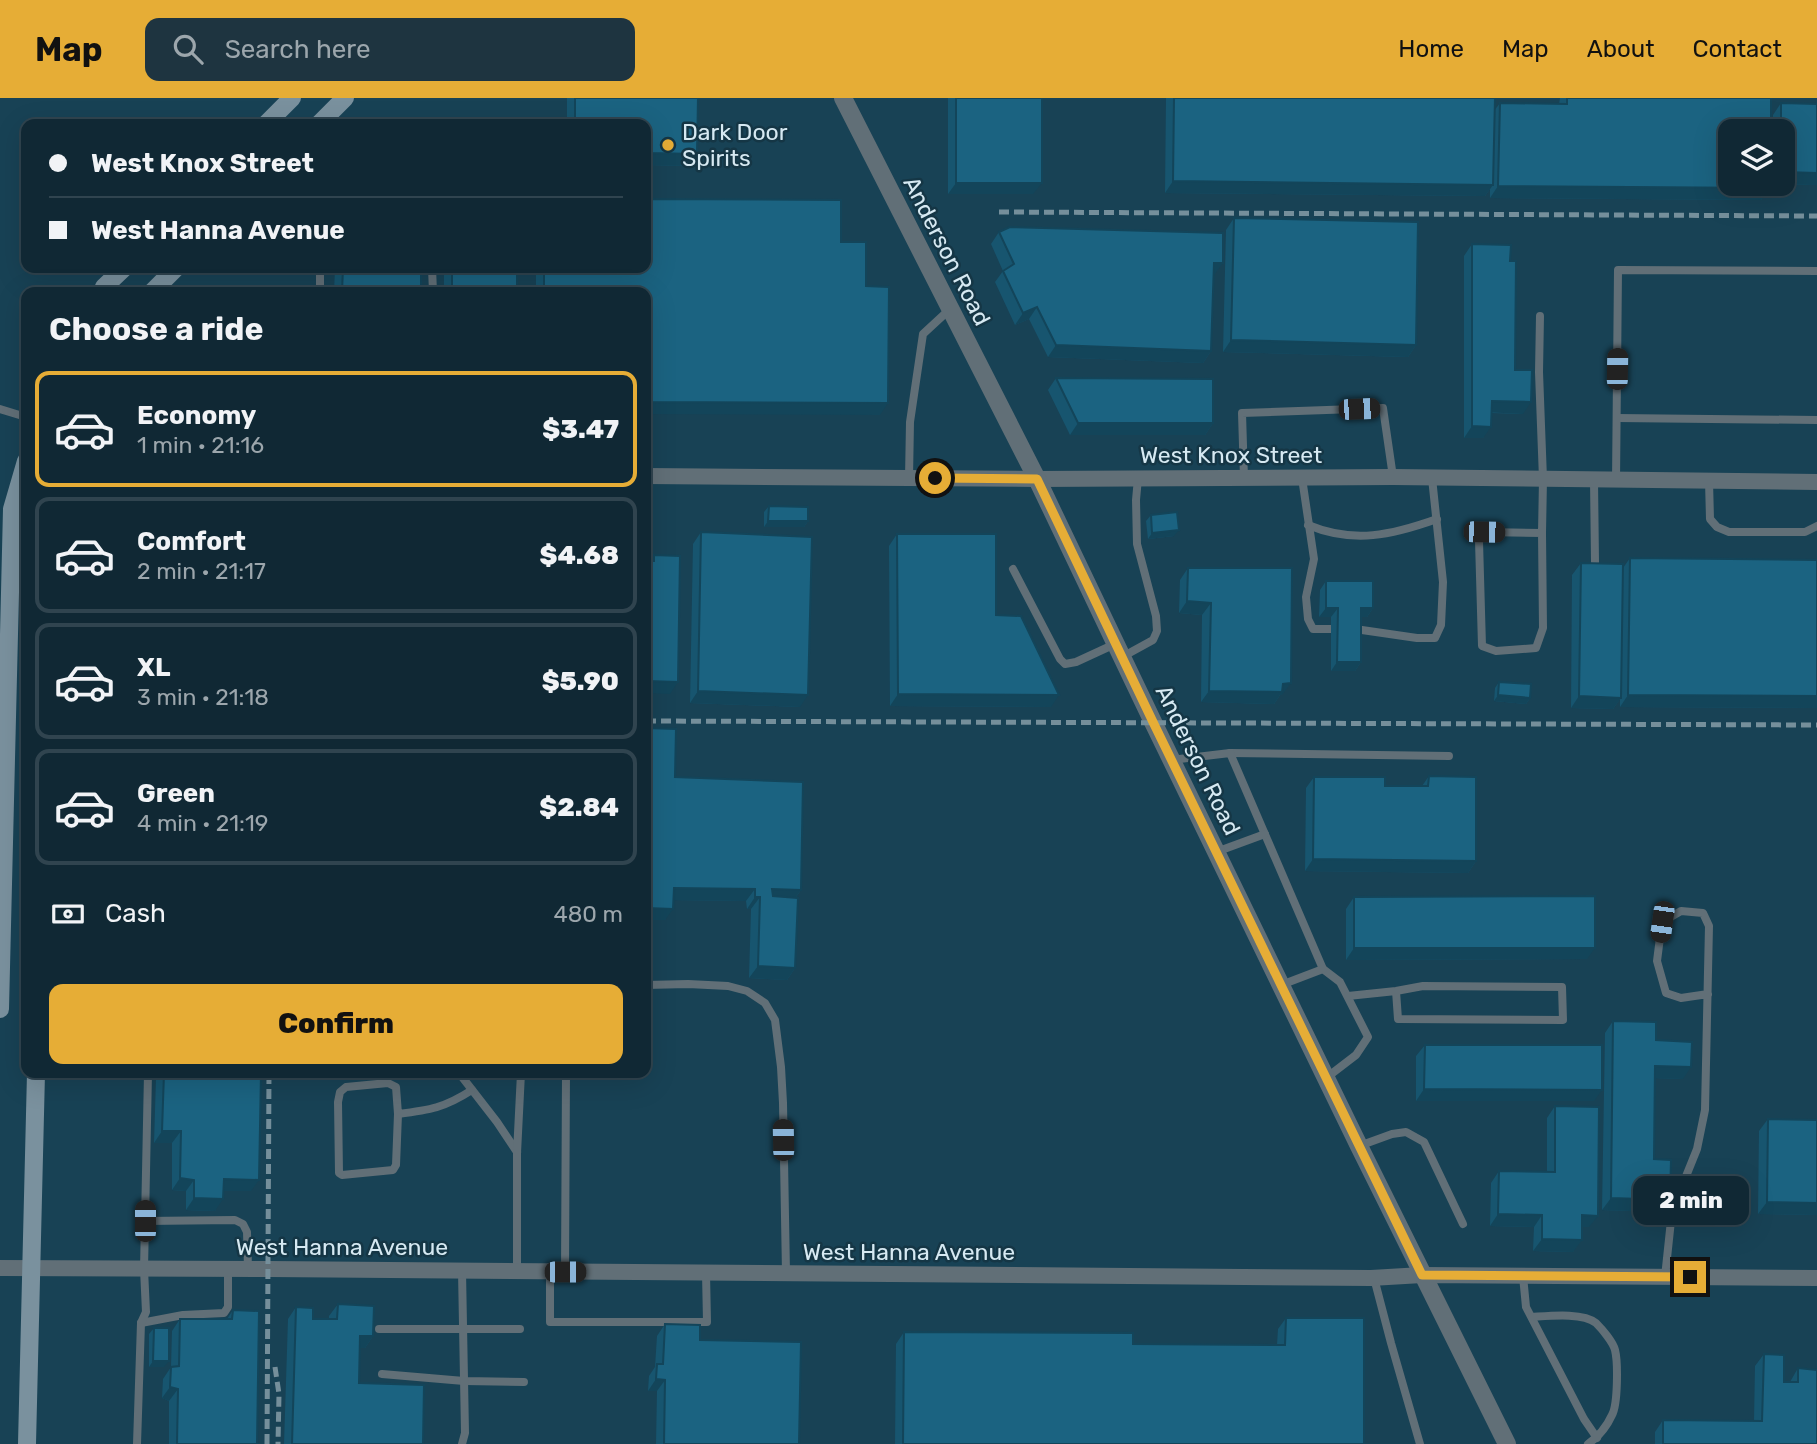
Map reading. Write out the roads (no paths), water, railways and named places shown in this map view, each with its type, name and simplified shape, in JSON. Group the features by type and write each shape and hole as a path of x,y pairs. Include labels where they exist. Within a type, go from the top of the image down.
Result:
{"main road":[{"path":"271,119 292,98"},
{"path":"324,119 345,98"},
{"path":"104,287 119,273"},
{"path":"157,287 171,273"},
{"path":"0,1009 4,684 12,509 21,478"},
{"path":"27,1444 36,1078"}],"street":[{"name":"Anderson Road","path":"843,98 1037,479 1280,985 1507,1444"},
{"name":"West Knox Street","path":"651,476 1037,479 1393,477 1817,482"},
{"name":"West Hanna Avenue","path":"0,1268 1374,1278 1422,1275 1817,1278"}],"lane":[{"path":"1616,481 1618,270 1817,271"},
{"path":"909,478 909,422 923,334 949,310"},
{"path":"1540,316 1543,628 1536,648 1496,651 1482,646 1479,541 1484,532 1542,533"},
{"path":"1244,478 1242,413 1383,408 1393,477"},
{"path":"0,409 21,415"},
{"path":"1617,418 1817,420"},
{"path":"1013,569 1065,664 1153,640 1157,631 1157,616 1137,544 1138,478"},
{"path":"1302,478 1314,559 1306,597 1308,619 1313,629 1331,629"},
{"path":"1355,629 1435,638 1441,625 1443,582 1432,478"},
{"path":"1594,480 1595,562"},
{"path":"1709,481 1710,519 1717,527 1729,532 1805,532 1817,526"},
{"path":"1308,525 1346,535 1377,536 1437,519"},
{"path":"1171,760 1230,753 1449,756"},
{"path":"1230,753 1323,969 1340,982 1368,1037 1356,1055 1326,1079"},
{"path":"1216,852 1265,834"},
{"path":"1665,1277 1672,1211 1697,1149 1705,1110 1708,995 1709,926 1703,913 1681,911 1662,922 1657,961 1665,993 1681,998 1708,995"},
{"path":"1280,985 1323,969"},
{"path":"651,985 728,986 747,991 765,1003 775,1020 783,1104 786,1273"},
{"path":"1348,996 1423,986 1562,987 1563,1020 1398,1019 1396,991"},
{"path":"137,1444 141,1323 146,1312 144,1269 148,1078"},
{"path":"463,1078 517,1153"},
{"path":"517,1271 517,1153 521,1078"},
{"path":"566,1078 558,1271 550,1322 707,1322 706,1273"},
{"path":"393,1084 396,1087 398,1114 396,1165 393,1170 342,1175 339,1173 340,1092 346,1087 393,1084"},
{"path":"398,1114 427,1111 453,1103 472,1090"},
{"path":"1359,1146 1406,1132 1424,1142 1463,1224"},
{"path":"145,1221 236,1220 243,1224 247,1232 248,1269"},
{"path":"141,1323 183,1315 224,1313 229,1307 228,1269"},
{"path":"462,1444 465,1433 463,1271"},
{"path":"1523,1276 1526,1307 1584,1419 1597,1438"},
{"path":"1374,1278 1420,1444"},
{"path":"1532,1317 1578,1317 1594,1322 1615,1348 1616,1399 1613,1414 1597,1438 1588,1444"},
{"path":"379,1329 520,1329"},
{"path":"382,1374 464,1381 524,1382"}],"railway":[{"path":"999,212 1817,216"},
{"path":"651,721 1817,725"},
{"path":"267,1444 269,1078"},
{"path":"275,1367 279,1394 278,1444"}],"place":[{"name":"Dark Door Spirits","path":"668,145"}]}
